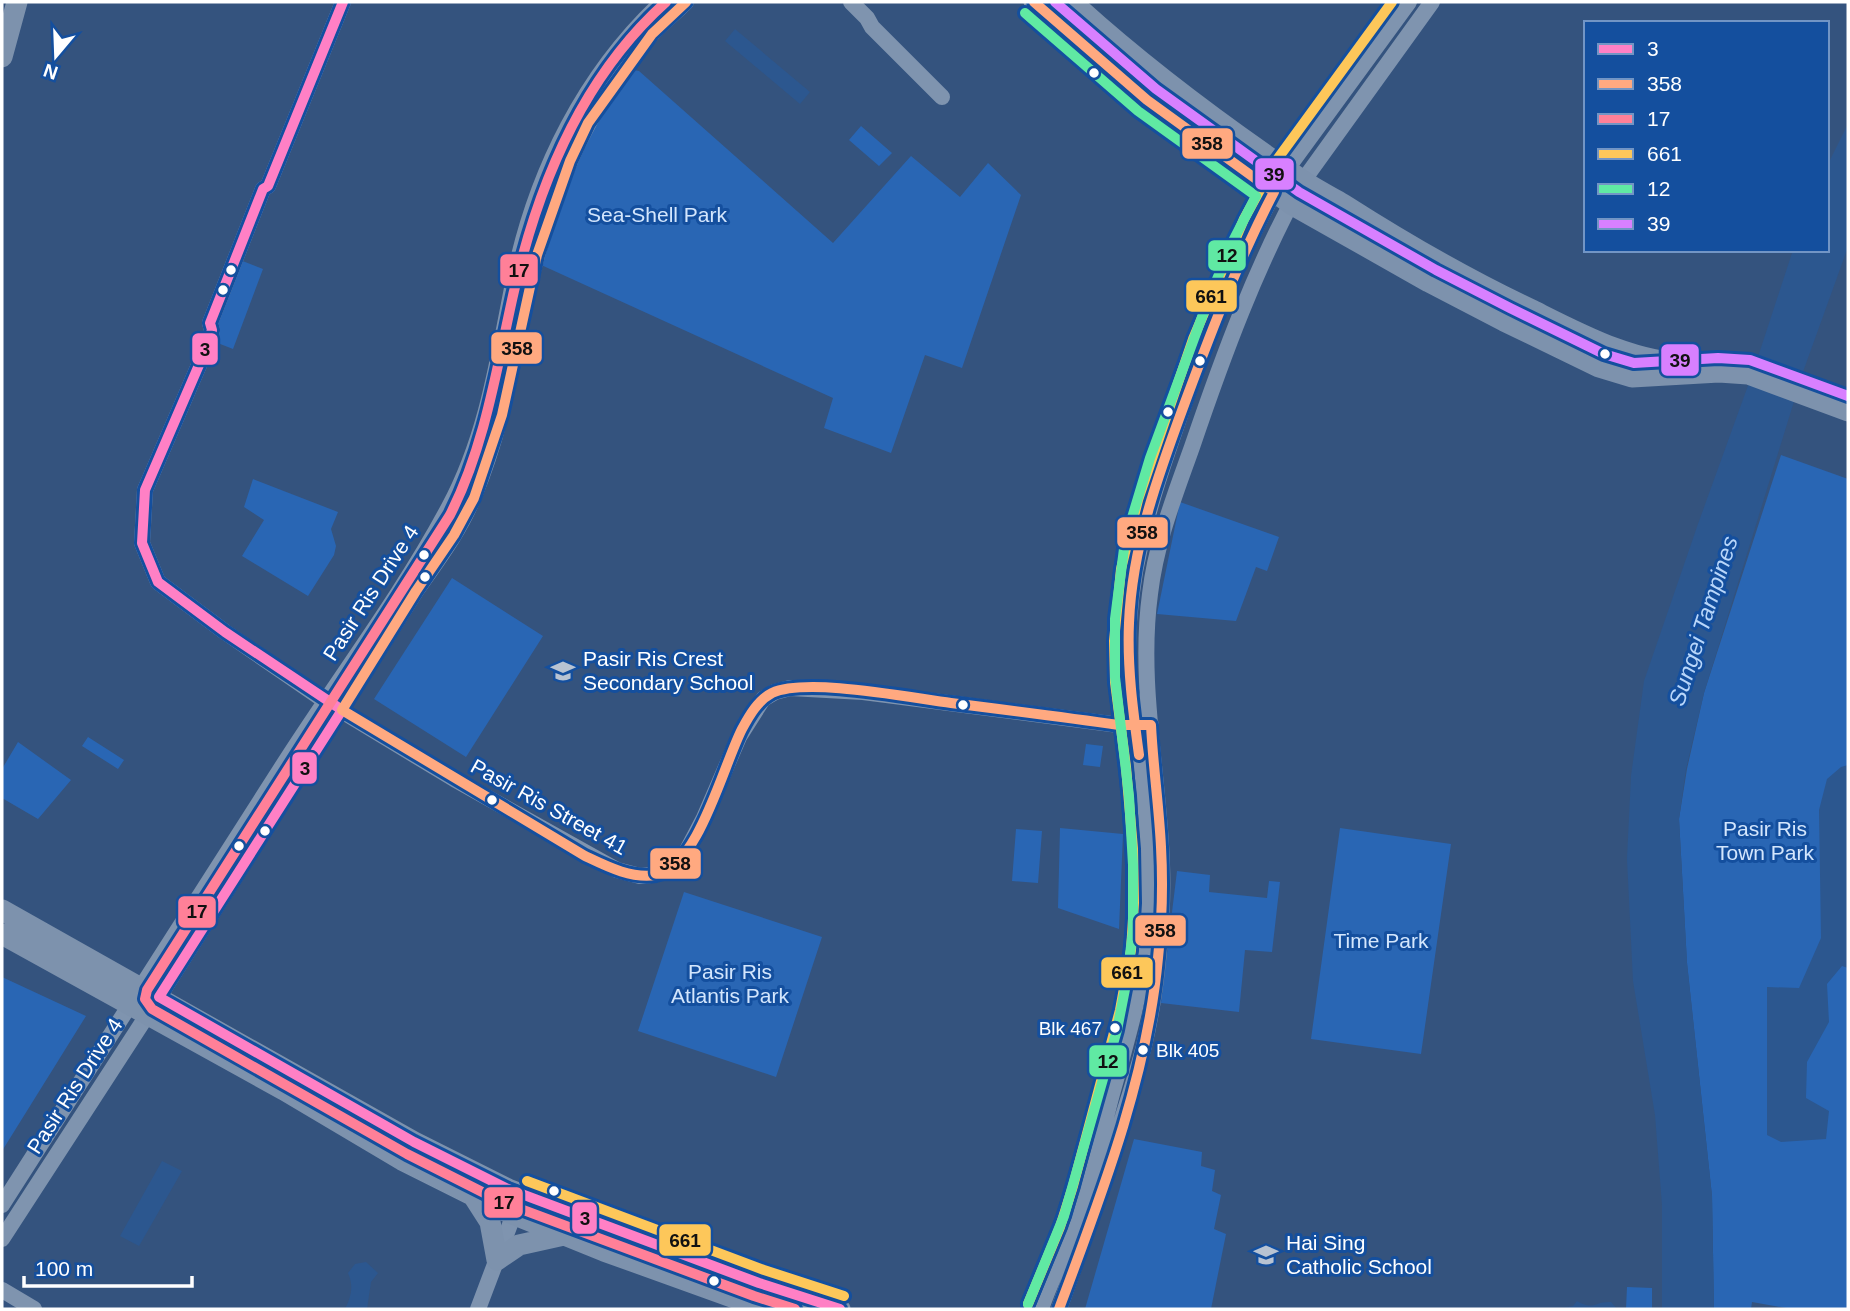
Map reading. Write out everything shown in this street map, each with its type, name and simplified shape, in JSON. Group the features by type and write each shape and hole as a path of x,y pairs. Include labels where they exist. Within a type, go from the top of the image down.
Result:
{"main road":[{"path":"2,57 17,2"},
{"path":"1034,2 1147,100 1282,198 1429,282 1599,367 1632,377 1748,372"},
{"path":"1072,2 1118,44 1201,110 1295,175 1399,241 1455,272 1582,334 1646,359 1748,372 1848,403"},
{"path":"1809,393 1848,411"},
{"path":"2,910 402,1160 513,1215 765,1309"},
{"path":"2,934 144,1001 414,1142 522,1194 759,1283 840,1309"},
{"path":"471,1194 490,1222 497,1260 519,1245 564,1235"}],"street":[{"name":"Pasir Ris Street 41","path":"343,2 268,186 271,192 221,319 218,326 212,330 200,365 145,490 142,543 158,582 326,701 583,853 617,870 640,876 673,869 683,858 704,818 739,737 763,698 775,692 790,688 863,692 1119,725 1143,725"},
{"name":"Pasir Ris Drive 4","path":"2,1239 326,701 450,506 473,454 490,396 527,225 561,139 593,82 632,29 662,2"},
{"name":"Pasir Ris Drive 4","path":"2,1205 342,710 416,591 454,536 474,498 502,415 537,255 570,161 588,123 632,59 652,34 686,2"},
{"path":"841,2 862,22 872,27"},
{"path":"851,2 872,27 942,97"},
{"path":"1041,1309 1080,1210 1131,1033 1141,981 1147,931 1143,725 1146,644 1149,597 1160,539 1282,198 1409,2"},
{"path":"1295,175 1432,2"},
{"path":"1059,1309 1090,1225 1144,1045 1152,1003 1160,926 1162,865 1143,725"},
{"path":"478,1309 522,1194"},
{"path":"2,1290 34,1309"}],"green space":[{"name":"Sea-Shell Park","path":"628,69 639,71 833,243 911,156 960,197 988,163 1021,195 962,368 925,355 891,453 824,428 833,398 539,264 567,183 587,137"},
{"path":"861,126 892,153 879,166 849,140"},
{"path":"240,260 263,269 233,349 210,340"},
{"name":"Pasir Ris Town Park","path":"1781,455 1848,479 1848,1309 1792,1309 1752,1302 1751,1309 1714,1309 1712,1196 1687,963 1679,819 1704,693"},
{"path":"253,479 338,512 331,529 336,546 334,555 308,596 242,556 264,520 244,507"},
{"path":"1180,502 1279,537 1267,571 1256,567 1236,621 1157,614"},
{"path":"452,578 543,636 466,757 374,699"},
{"path":"88,737 124,760 118,769 82,746"},
{"path":"18,742 71,780 38,819 2,798 2,769"},
{"path":"1086,744 1103,746 1100,767 1083,765"},
{"path":"1060,828 1123,834 1119,929 1058,908"},
{"name":"Time Park","path":"1340,828 1451,844 1421,1054 1311,1039"},
{"path":"1016,829 1042,831 1038,883 1012,881"},
{"path":"1177,871 1210,875 1209,892 1267,898 1269,881 1280,882 1272,952 1245,950 1239,1012 1161,1003"},
{"name":"Pasir Ris Atlantis Park","path":"684,892 822,937 776,1077 638,1031"},
{"path":"2,977 86,1016 2,1151"},
{"path":"1134,1139 1202,1152 1201,1166 1215,1170 1212,1191 1221,1195 1214,1229 1226,1234 1211,1309 1085,1309"},
{"path":"1627,1287 1652,1288 1652,1309 1626,1309"}],"water":[{"path":"735,29 810,92 800,104 725,41"},
{"name":"Sungei Tampines","path":"1848,124 1848,247 1804,369 1704,693 1686,769 1679,819 1687,963 1712,1196 1714,1309 1662,1309 1662,1205 1655,1115 1633,981 1627,859 1631,776 1644,681 1792,252 1829,252 1829,162"},
{"path":"1848,765 1848,968 1842,966 1827,984 1829,1022 1807,1062 1806,1098 1829,1111 1826,1139 1781,1142 1767,1135 1767,987 1799,988 1821,938 1819,810 1827,779 1841,767"},
{"path":"162,1161 182,1171 139,1246 120,1236"},
{"path":"366,1262 378,1273 371,1282 367,1309 345,1309 351,1291 348,1273 355,1264"},
{"path":"1577,1301 1591,1305 1611,1302 1617,1309 1559,1309 1573,1306"}],"transit line":[{"name":"3","path":"343,2 268,186 263,189 210,323 212,330 199,365 145,490 142,543 158,582 225,632 342,710 159,997 414,1142 508,1189 759,1283 840,1309"},
{"name":"17","path":"666,2 636,32 609,65 566,138 549,177 522,258 480,437 462,490 450,515 147,990 145,999 152,1009 407,1154 502,1202 795,1309"},
{"name":"358","path":"686,2 652,34 588,123 570,161 537,255 502,415 474,498 454,535 342,710 585,856 619,871 647,876 671,868 697,835 742,729 758,704 772,693 809,687 833,688 1119,725 1151,725 1162,874 1158,958 1152,1003 1144,1048 1120,1136 1059,1309"},
{"name":"358","path":"1034,2 1147,100 1274,192 1238,268 1207,345 1167,452 1142,536 1131,594 1129,623 1131,689 1139,755"},
{"name":"39","path":"1055,2 1156,89 1299,192 1436,270 1510,308 1604,354 1634,363 1718,358 1750,360 1848,396"},
{"name":"661","path":"1028,1304 1060,1227 1073,1186 1120,1010 1131,950 1133,849 1115,682 1114,641 1121,569 1138,500 1193,339 1244,219 1276,161 1392,2"},
{"name":"12","path":"1025,13 1138,111 1256,196 1209,298 1150,458 1125,541 1115,619 1115,677 1129,796 1133,865 1133,930 1127,979 1117,1030 1064,1216 1028,1304"},
{"name":"661","path":"527,1181 764,1270 844,1296"}],"place":[{"name":"Pasir Ris Crest Secondary School","path":"563,671"},
{"name":"Blk 467","path":"1115,1028"},
{"name":"Blk 405","path":"1143,1050"},
{"name":"Hai Sing Catholic School","path":"1266,1255"}]}
